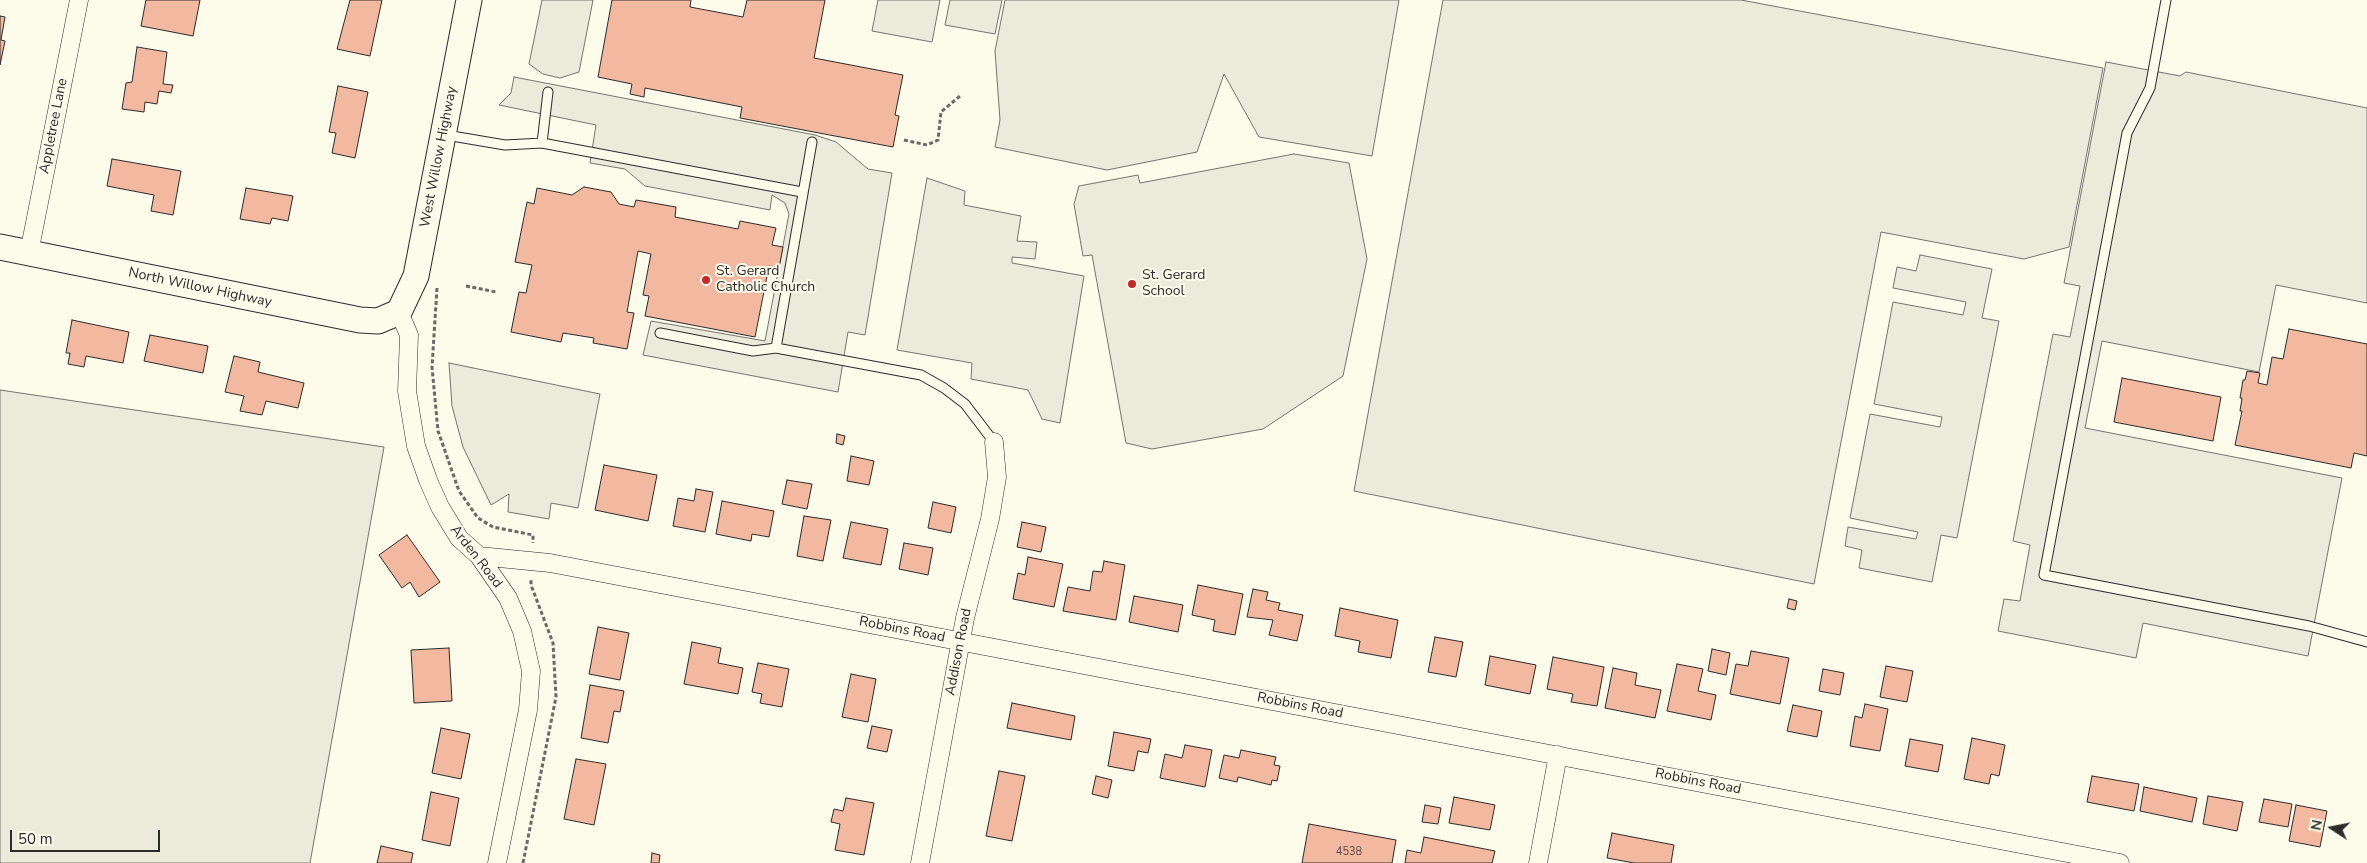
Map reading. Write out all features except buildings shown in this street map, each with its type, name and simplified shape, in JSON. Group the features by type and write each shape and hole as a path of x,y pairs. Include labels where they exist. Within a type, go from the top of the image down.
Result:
{"street":[{"name":"Appletree Lane","path":"29,252 79,0"},
{"name":"West Willow Highway","path":"400,312 416,276 469,0"},
{"name":"North Willow Highway","path":"0,247 360,320 378,321 400,312"},
{"name":"Arden Road","path":"400,312 409,335 407,390 416,446 440,507 459,538 479,556 508,598 522,631 531,671 528,710 497,863"},
{"name":"Addison Road","path":"920,863 965,618 990,519 997,477 994,442"},
{"name":"Robbins Road","path":"479,556 532,560 2120,863"},
{"path":"1538,863 1558,756"}],"lane":[{"path":"2166,0 2150,88 2128,133 2044,575 2309,626 2367,642"},
{"path":"542,143 548,92"},
{"path":"443,134 505,145 542,143 802,192"},
{"path":"776,348 812,142"},
{"path":"660,333 753,351 776,348 921,375 944,388 965,404 994,442"}],"path":[{"path":"904,140 927,145 938,140 942,112 960,96"},
{"path":"437,283 432,367 438,431 459,491 478,518 493,527 533,535 530,585 553,643 556,697 523,863"},
{"path":"466,286 496,292"}],"shaded area":[{"path":"542,0 593,0 579,72 560,78 543,74 529,64"},
{"path":"878,0 940,0 932,42 872,31"},
{"path":"950,0 1002,0 995,34 945,25"},
{"path":"1005,0 1399,0 1372,156 1259,137 1224,74 1197,152 1107,170 995,147 1000,120 995,51"},
{"path":"1443,0 1741,0 2103,68 2069,247 2024,259 1881,232 1814,584 1354,491"},
{"path":"2106,62 2180,76 2186,72 2367,108 2367,303 2276,285 2259,372 2102,341 2085,428 2342,478 2308,656 2143,623 2136,658 1998,631 2004,599 2020,601 2030,545 2013,541 2053,334 2070,337 2080,286 2064,283"},
{"path":"514,77 815,135 836,142 868,169 892,173 865,335 848,332 838,392 643,355 651,321 765,341 789,214 785,203 772,195 770,210 645,186 625,169 590,163 596,125 499,105 511,93"},
{"path":"1294,154 1349,163 1367,259 1343,376 1263,429 1152,449 1126,443 1092,255 1083,256 1074,204 1079,186 1138,175 1140,183"},
{"path":"927,178 965,191 964,205 1021,216 1017,241 1037,242 1035,259 1012,257 1012,263 1084,276 1060,423 1042,419 1028,390 971,379 972,363 897,350"},
{"path":"1920,255 1992,269 1982,318 1999,321 1957,538 1941,535 1932,582 1859,568 1862,550 1845,546 1848,527 1916,539 1918,532 1850,518 1870,414 1940,427 1942,417 1874,404 1893,302 1963,315 1966,302 1893,288 1897,267 1916,271"},
{"path":"449,363 600,394 578,508 551,503 549,519 508,512 509,494 491,505 463,447 452,406"},
{"path":"0,390 384,447 310,863 0,863"}],"place":[{"name":"St. Gerard Catholic Church","path":"706,280"},
{"name":"St. Gerard School","path":"1132,284"}]}
